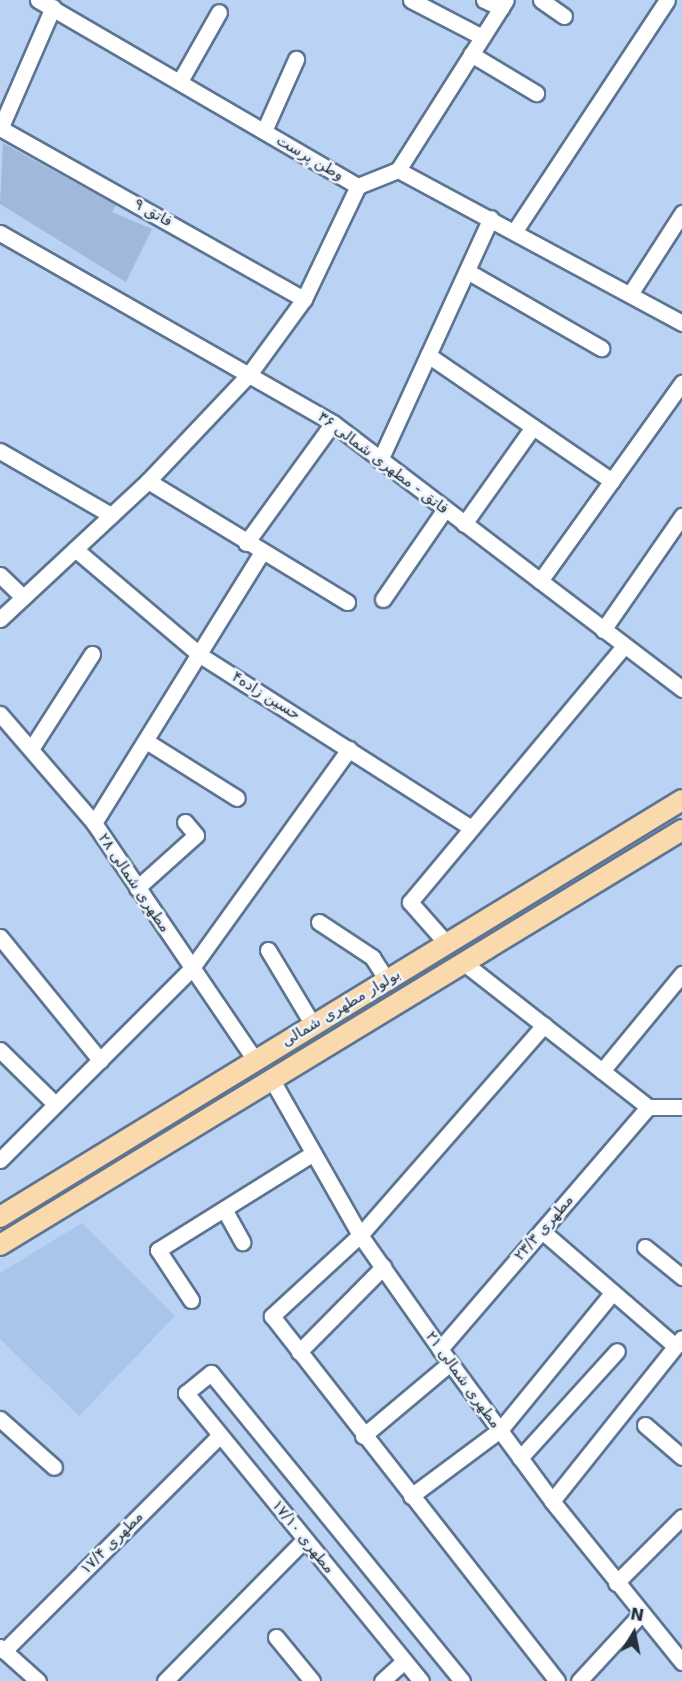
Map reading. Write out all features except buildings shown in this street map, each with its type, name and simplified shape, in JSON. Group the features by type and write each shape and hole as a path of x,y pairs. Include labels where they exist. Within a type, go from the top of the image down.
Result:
{"main road":[{"name":"بولوار مطهری شمالی","path":"0,1217 682,800"},
{"name":"بولوار مطهری شمالی","path":"0,1245 682,830"},
{"path":"603,849 617,870"}],"street":[{"name":"وطن پرست","path":"38,0 358,186 398,170"},
{"path":"411,0 482,37"},
{"path":"484,0 503,4 398,170 632,291 682,323"},
{"path":"541,0 564,16"},
{"path":"516,229 667,0"},
{"path":"0,129 53,7"},
{"path":"180,81 219,12"},
{"path":"471,54 536,93"},
{"path":"264,130 296,59"},
{"name":"فاتق ۹","path":"0,129 304,299"},
{"path":"0,619 148,481 250,373 304,299 358,186"},
{"path":"632,291 682,213"},
{"path":"380,460 491,218"},
{"name":"فاتق - مطهری شمالی ۳۶","path":"0,233 250,373 333,423 682,689"},
{"path":"467,271 601,348"},
{"path":"428,355 612,481"},
{"path":"540,581 682,383"},
{"path":"246,543 333,423"},
{"path":"465,524 533,427"},
{"path":"0,451 111,515"},
{"path":"148,481 246,543 347,602"},
{"path":"383,599 445,509"},
{"path":"603,630 682,516"},
{"name":"حسین زاده۴","path":"75,549 200,655 470,826"},
{"path":"94,823 262,552"},
{"path":"0,575 23,597"},
{"path":"447,944 410,902 470,826 624,646"},
{"path":"31,749 92,654"},
{"name":"مطهری شمالی ۲۸","path":"0,714 94,823 191,969 256,1060"},
{"path":"146,741 237,798"},
{"path":"0,1160 191,969 350,749"},
{"path":"137,888 196,835 185,822"},
{"path":"319,922 372,957 387,980"},
{"path":"0,937 100,1060"},
{"path":"268,950 313,1025"},
{"path":"464,963 648,1107 682,1107"},
{"path":"602,1071 682,974"},
{"path":"544,1025 360,1235 272,1316 363,1436 557,1681"},
{"path":"0,1050 56,1104"},
{"name":"مطهری شمالی ۲۱","path":"272,1080 360,1235 440,1349 552,1501 640,1615 680,1655"},
{"name":"مطهری ۲۳/۳","path":"440,1349 648,1107"},
{"path":"191,1300 158,1250 313,1152"},
{"path":"224,1209 242,1242"},
{"path":"542,1231 613,1292 679,1342 552,1501"},
{"path":"645,1247 682,1277"},
{"path":"298,1352 383,1267"},
{"path":"411,1496 500,1430 613,1292"},
{"path":"520,1458 617,1351"},
{"path":"363,1436 450,1363"},
{"name":"مطهری ۱۷/۱۰","path":"421,1681 186,1393 211,1373 462,1681"},
{"path":"0,1419 54,1467"},
{"path":"645,1425 682,1457"},
{"name":"مطهری ۱۷/۴","path":"2,1649 220,1435"},
{"path":"616,1583 682,1518"},
{"path":"165,1681 305,1539"},
{"path":"579,1681 640,1615"},
{"path":"276,1637 312,1681"},
{"path":"2,1649 38,1681"},
{"path":"382,1681 404,1661"}],"shaded area":[{"path":"82,1223 175,1316 79,1416 0,1339 0,1273"}]}
